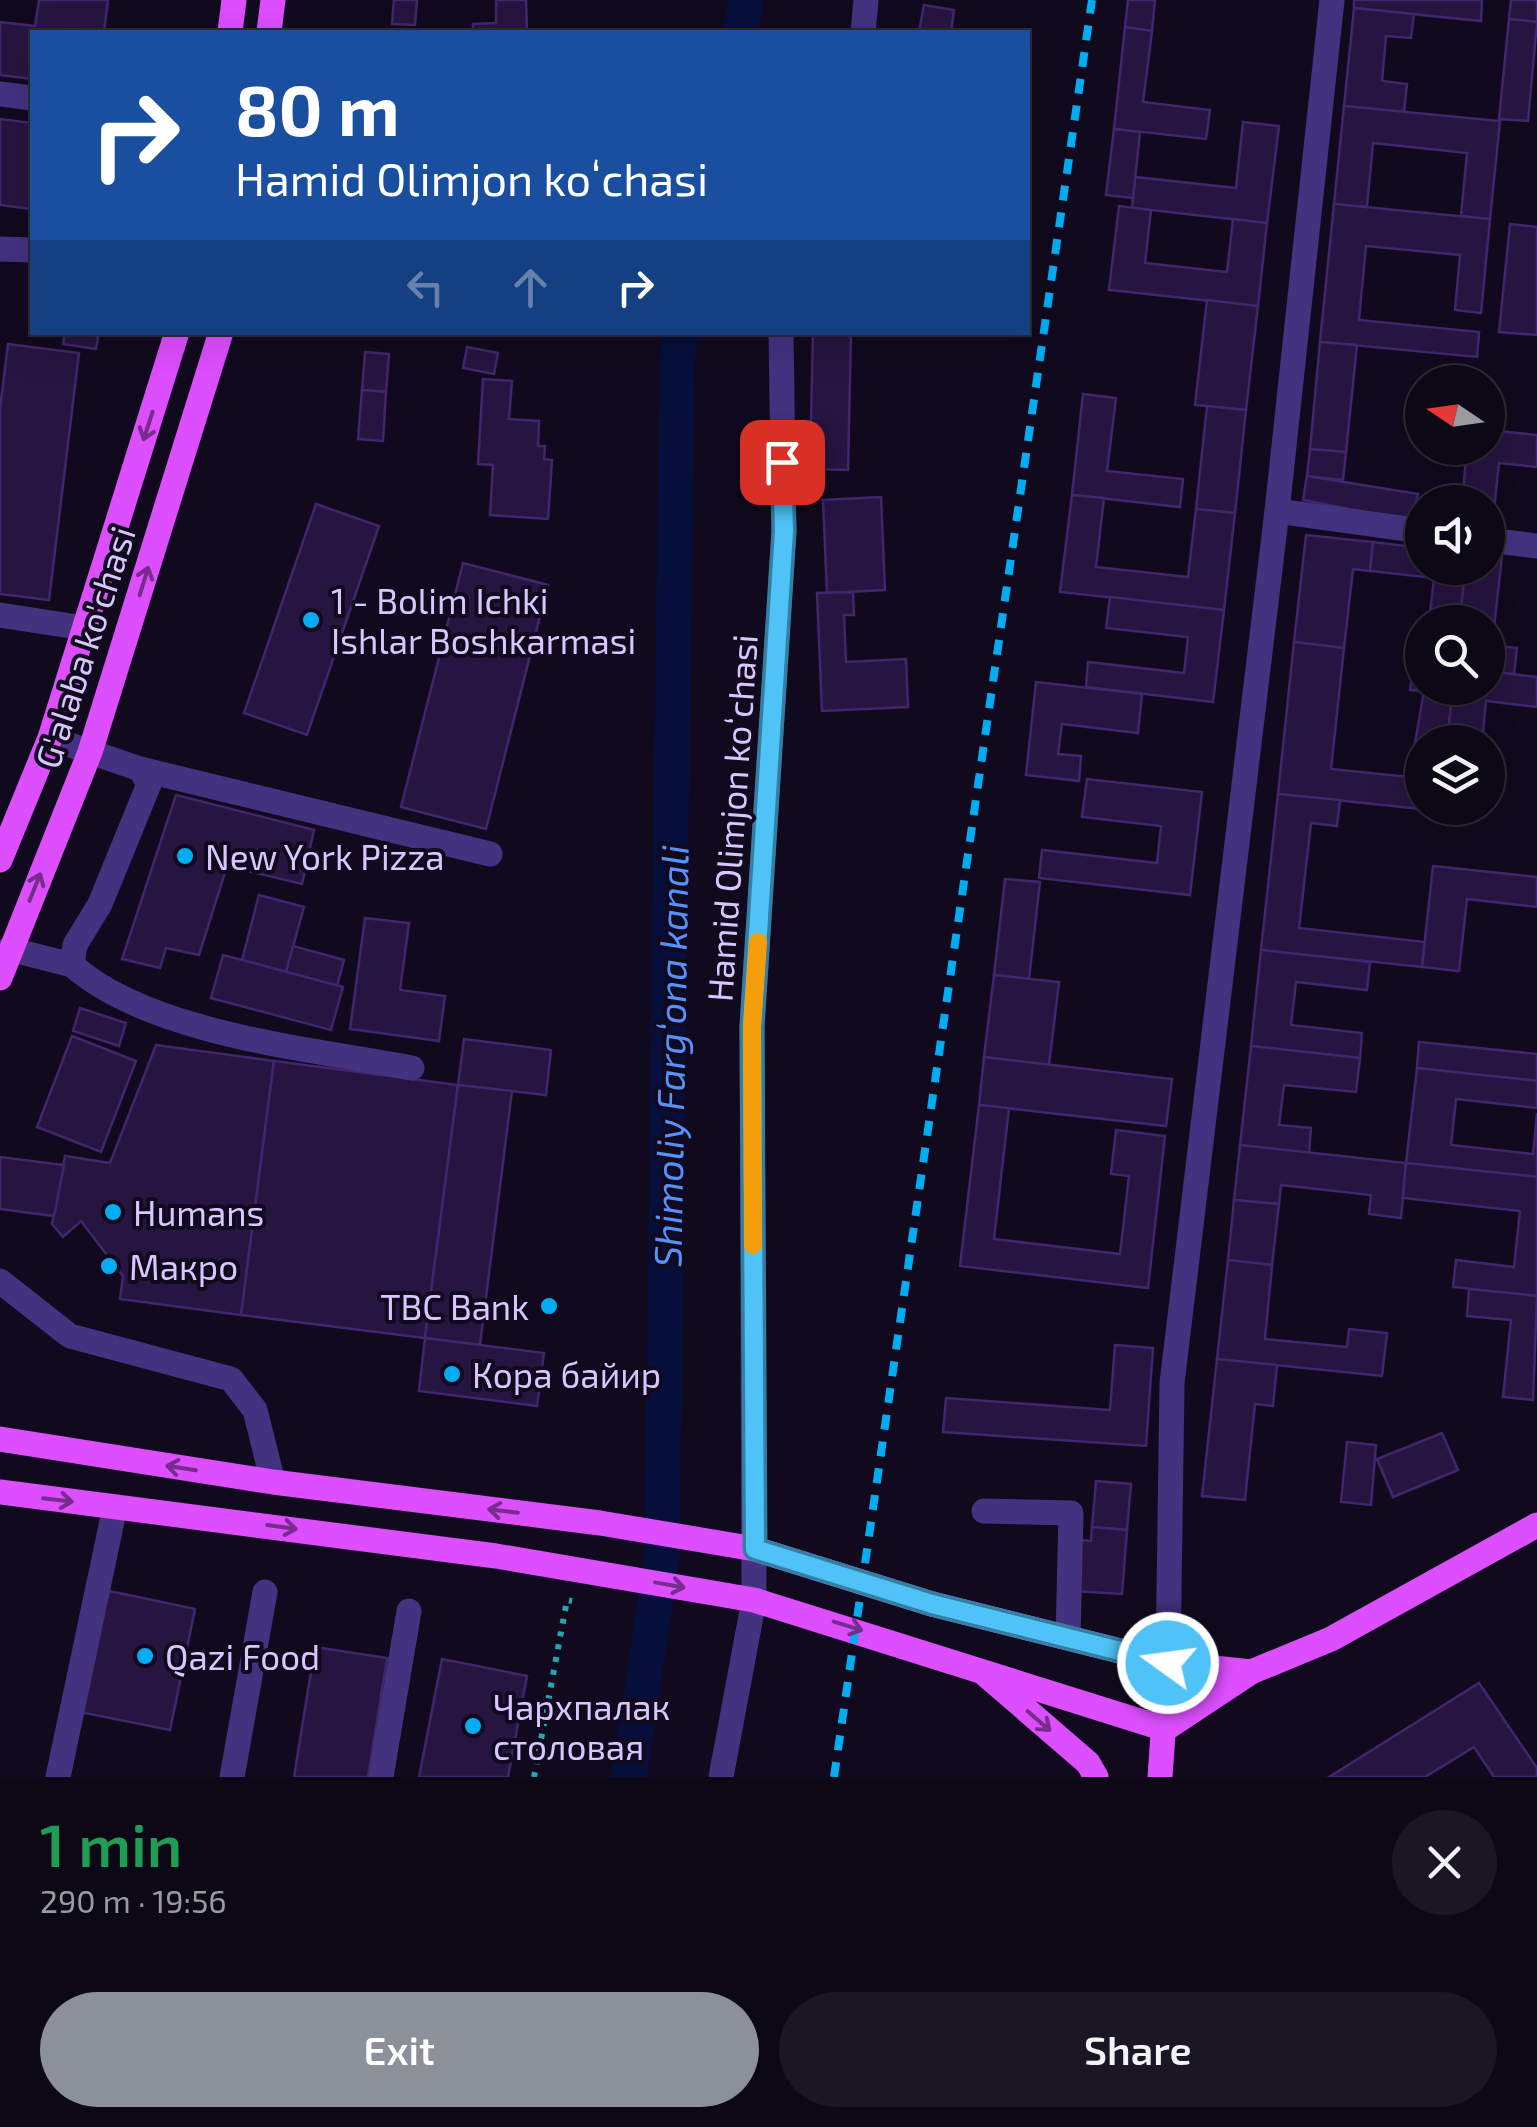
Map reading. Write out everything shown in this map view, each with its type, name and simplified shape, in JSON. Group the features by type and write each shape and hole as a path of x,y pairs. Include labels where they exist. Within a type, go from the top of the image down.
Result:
{"main road":[{"path":"230,30 234,0"},
{"path":"269,30 273,0"},
{"name":"G'alaba ko'chasi","path":"0,860 50,738 176,335"},
{"name":"G'alaba ko'chasi","path":"0,978 90,752 219,335"},
{"path":"0,1439 273,1482 600,1523 755,1549 932,1604 1168,1663 1251,1672"},
{"path":"0,1492 586,1570 754,1600 1165,1729"},
{"path":"1165,1729 1251,1672 1331,1639 1537,1526"},
{"path":"1160,1777 1168,1663"},
{"path":"979,1669 1088,1763 1096,1777"}],"street":[{"path":"863,30 866,0"},
{"path":"1168,1663 1172,1383 1277,511 1332,0"},
{"path":"0,94 30,98"},
{"path":"0,249 30,250"},
{"name":"Hamid Olimjon koʻchasi","path":"721,1777 754,1600 752,1026 784,531 782,335"},
{"path":"1277,511 1405,529"},
{"path":"1505,542 1537,546"},
{"path":"0,616 84,628"},
{"path":"50,738 140,769 490,854"},
{"path":"72,965 75,945 100,904 146,798 148,784 140,769"},
{"path":"10,949 72,965 96,986 166,1018 412,1068"},
{"path":"0,1281 70,1336 231,1379 256,1410 273,1482"},
{"path":"58,1777 115,1507"},
{"path":"984,1511 1071,1513 1068,1638"},
{"path":"232,1777 265,1592"},
{"path":"381,1777 408,1611"}],"path":[{"path":"534,1777 566,1600"}],"building":[{"path":"39,0 108,0 104,30 30,30 30,79 0,75 0,22 35,26"},
{"path":"394,0 417,0 415,25 392,24"},
{"path":"496,0 526,0 527,30 473,30 473,24 496,23"},
{"path":"1128,0 1155,0 1152,31 1125,27"},
{"path":"1354,0 1482,0 1481,21 1354,8"},
{"path":"1511,0 1537,0 1537,22 1509,19"},
{"path":"924,5 954,10 951,30 919,30"},
{"path":"1354,8 1414,14 1411,38 1386,36 1382,81 1407,84 1404,112 1344,106"},
{"path":"1509,19 1537,22 1528,121 1499,119"},
{"path":"1125,27 1152,31 1143,102 1210,110 1206,139 1114,129"},
{"path":"1344,106 1500,121 1490,219 1461,216 1467,153 1373,143 1367,207 1334,204"},
{"path":"0,119 30,123 30,209 0,205"},
{"path":"1243,122 1279,126 1267,223 1132,208 1135,177 1236,188"},
{"path":"1114,129 1140,132 1133,198 1106,195"},
{"path":"1334,204 1490,219 1481,313 1455,310 1460,255 1366,246 1359,320 1479,332 1477,357 1320,342"},
{"path":"1119,206 1151,210 1145,263 1227,272 1233,219 1267,223 1258,306 1109,290"},
{"path":"1510,224 1537,227 1537,335 1499,332"},
{"path":"1207,300 1258,306 1246,410 1195,405"},
{"path":"64,335 98,335 96,349 63,344"},
{"path":"813,335 851,335 848,470 810,469"},
{"path":"1320,342 1357,345 1346,452 1310,449"},
{"path":"8,344 79,353 49,600 0,594 0,409"},
{"path":"467,347 498,353 494,374 463,368"},
{"path":"365,352 389,354 386,392 362,390"},
{"path":"483,379 512,381 509,419 539,421 538,446 545,446 544,459 552,460 548,519 490,515 493,465 478,464"},
{"path":"362,390 386,392 383,441 358,439"},
{"path":"1083,394 1116,398 1107,471 1183,479 1180,507 1072,495"},
{"path":"1207,406 1246,410 1235,513 1196,509"},
{"path":"1505,432 1537,435 1537,467 1505,464"},
{"path":"1310,449 1346,452 1343,480 1307,476"},
{"path":"1465,465 1499,465 1497,485 1464,485"},
{"path":"1307,476 1405,492 1405,520 1303,500"},
{"path":"1072,495 1104,498 1096,567 1188,577 1196,509 1235,513 1224,610 1060,592"},
{"path":"881,497 885,590 827,593 823,500"},
{"name":"1 - Bolim Ichki Ishlar Boshkarmasi","path":"316,504 379,526 307,735 244,713"},
{"path":"1306,535 1373,542 1370,571 1353,569 1344,648 1294,642"},
{"path":"1373,542 1405,546 1405,575 1370,571"},
{"path":"463,563 548,585 486,829 401,807"},
{"path":"1433,585 1463,585 1462,605 1431,605"},
{"path":"1463,585 1499,585 1496,605 1462,605"},
{"path":"853,592 854,615 844,615 846,662 906,659 908,707 822,711 817,593"},
{"path":"1110,597 1224,610 1213,702 1086,687 1088,662 1184,673 1188,637 1106,628"},
{"path":"1294,642 1344,648 1331,769 1405,777 1405,807 1278,794"},
{"path":"1505,647 1517,648 1514,674 1505,673"},
{"path":"1505,673 1537,677 1537,707 1505,703"},
{"path":"1036,682 1142,694 1138,733 1062,724 1058,754 1081,756 1079,781 1026,775"},
{"path":"1422,705 1451,705 1449,725 1418,725"},
{"path":"1451,705 1486,705 1484,725 1449,725"},
{"path":"1087,779 1202,792 1190,895 1039,878 1042,850 1157,863 1161,826 1082,817"},
{"path":"1278,794 1340,800 1337,826 1311,823 1299,928 1425,942 1422,967 1261,950"},
{"path":"176,795 314,830 302,884 227,866 199,955 166,948 160,968 122,959"},
{"path":"1433,866 1537,877 1537,907 1467,899 1459,971 1422,967"},
{"path":"1005,879 1040,882 1029,979 994,975"},
{"path":"259,895 304,907 286,972 242,960"},
{"path":"365,918 409,923 400,990 445,996 439,1041 350,1029"},
{"path":"293,946 344,960 337,986 286,972"},
{"path":"1261,950 1370,962 1367,990 1296,982 1291,1025 1362,1033 1360,1058 1251,1046"},
{"path":"223,955 343,987 331,1030 211,998"},
{"path":"994,975 1059,982 1049,1065 984,1057"},
{"path":"80,1008 126,1023 119,1046 73,1031"},
{"path":"72,1036 136,1061 101,1152 37,1127"},
{"path":"464,1039 551,1050 546,1095 458,1085"},
{"path":"1419,1042 1537,1054 1537,1081 1417,1068"},
{"path":"156,1045 274,1061 241,1315 120,1299 123,1276 81,1221 63,1237 52,1224 65,1156 110,1163"},
{"path":"1251,1046 1360,1058 1356,1092 1284,1085 1279,1125 1311,1128 1309,1153 1240,1145"},
{"path":"984,1057 1172,1079 1166,1126 979,1105"},
{"path":"274,1061 458,1085 425,1338 241,1315"},
{"path":"1417,1068 1537,1081 1537,1108 1456,1099 1451,1145 1533,1154 1537,1113 1537,1177 1406,1163"},
{"path":"458,1085 512,1091 480,1345 425,1338"},
{"path":"979,1105 1009,1108 994,1239 1120,1254 1129,1176 1111,1174 1116,1130 1165,1136 1148,1288 960,1266"},
{"path":"1240,1145 1406,1163 1401,1218 1369,1214 1371,1195 1281,1185 1279,1204 1234,1200"},
{"path":"0,1157 64,1165 54,1216 0,1209"},
{"path":"1406,1163 1537,1177 1537,1296 1453,1287 1456,1260 1514,1267 1520,1211 1403,1198"},
{"path":"1234,1200 1279,1204 1272,1265 1228,1260"},
{"path":"1228,1260 1272,1265 1265,1339 1347,1347 1349,1329 1387,1333 1382,1376 1217,1359"},
{"path":"1469,1289 1537,1296 1533,1400 1503,1397 1511,1320 1467,1316"},
{"path":"425,1338 544,1353 537,1406 419,1391"},
{"path":"1115,1345 1153,1348 1146,1446 943,1432 946,1398 1110,1410"},
{"path":"1217,1359 1277,1365 1273,1406 1255,1404 1245,1500 1202,1496"},
{"path":"1442,1433 1458,1470 1393,1497 1377,1459"},
{"path":"1347,1442 1376,1445 1371,1505 1341,1502"},
{"path":"1096,1481 1131,1484 1127,1530 1092,1527"},
{"path":"1092,1527 1127,1530 1122,1594 1074,1591 1078,1540 1091,1541"},
{"path":"100,1589 195,1609 170,1730 75,1711"},
{"path":"315,1647 387,1658 368,1777 294,1777"},
{"name":"Чархпалак столовая","path":"442,1659 527,1676 508,1777 419,1777"},
{"path":"1479,1683 1537,1768 1537,1777 1494,1777 1474,1747 1425,1777 1329,1777"}],"waterway":[{"name":"Shimoliy Fargʻona kanali","path":"740,30 746,0"},
{"name":"Shimoliy Fargʻona kanali","path":"629,1777 662,1556 677,363 681,335"}],"railway":[{"path":"834,1777 1092,0"}],"slow traffic":[{"path":"753,1245 752,1026 758,942"}],"place":[{"name":"1 - Bolim Ichki Ishlar Boshkarmasi","path":"311,620"},
{"name":"New York Pizza","path":"185,856"},
{"name":"Humans","path":"113,1212"},
{"name":"Макро","path":"109,1266"},
{"name":"TBC Bank","path":"549,1306"},
{"name":"Кора байир","path":"452,1374"},
{"name":"Qazi Food","path":"145,1656"},
{"name":"Чархпалак столовая","path":"473,1726"}],"route":[{"path":"782,462 784,531 752,1026 755,1549 932,1604 1168,1663"}]}
